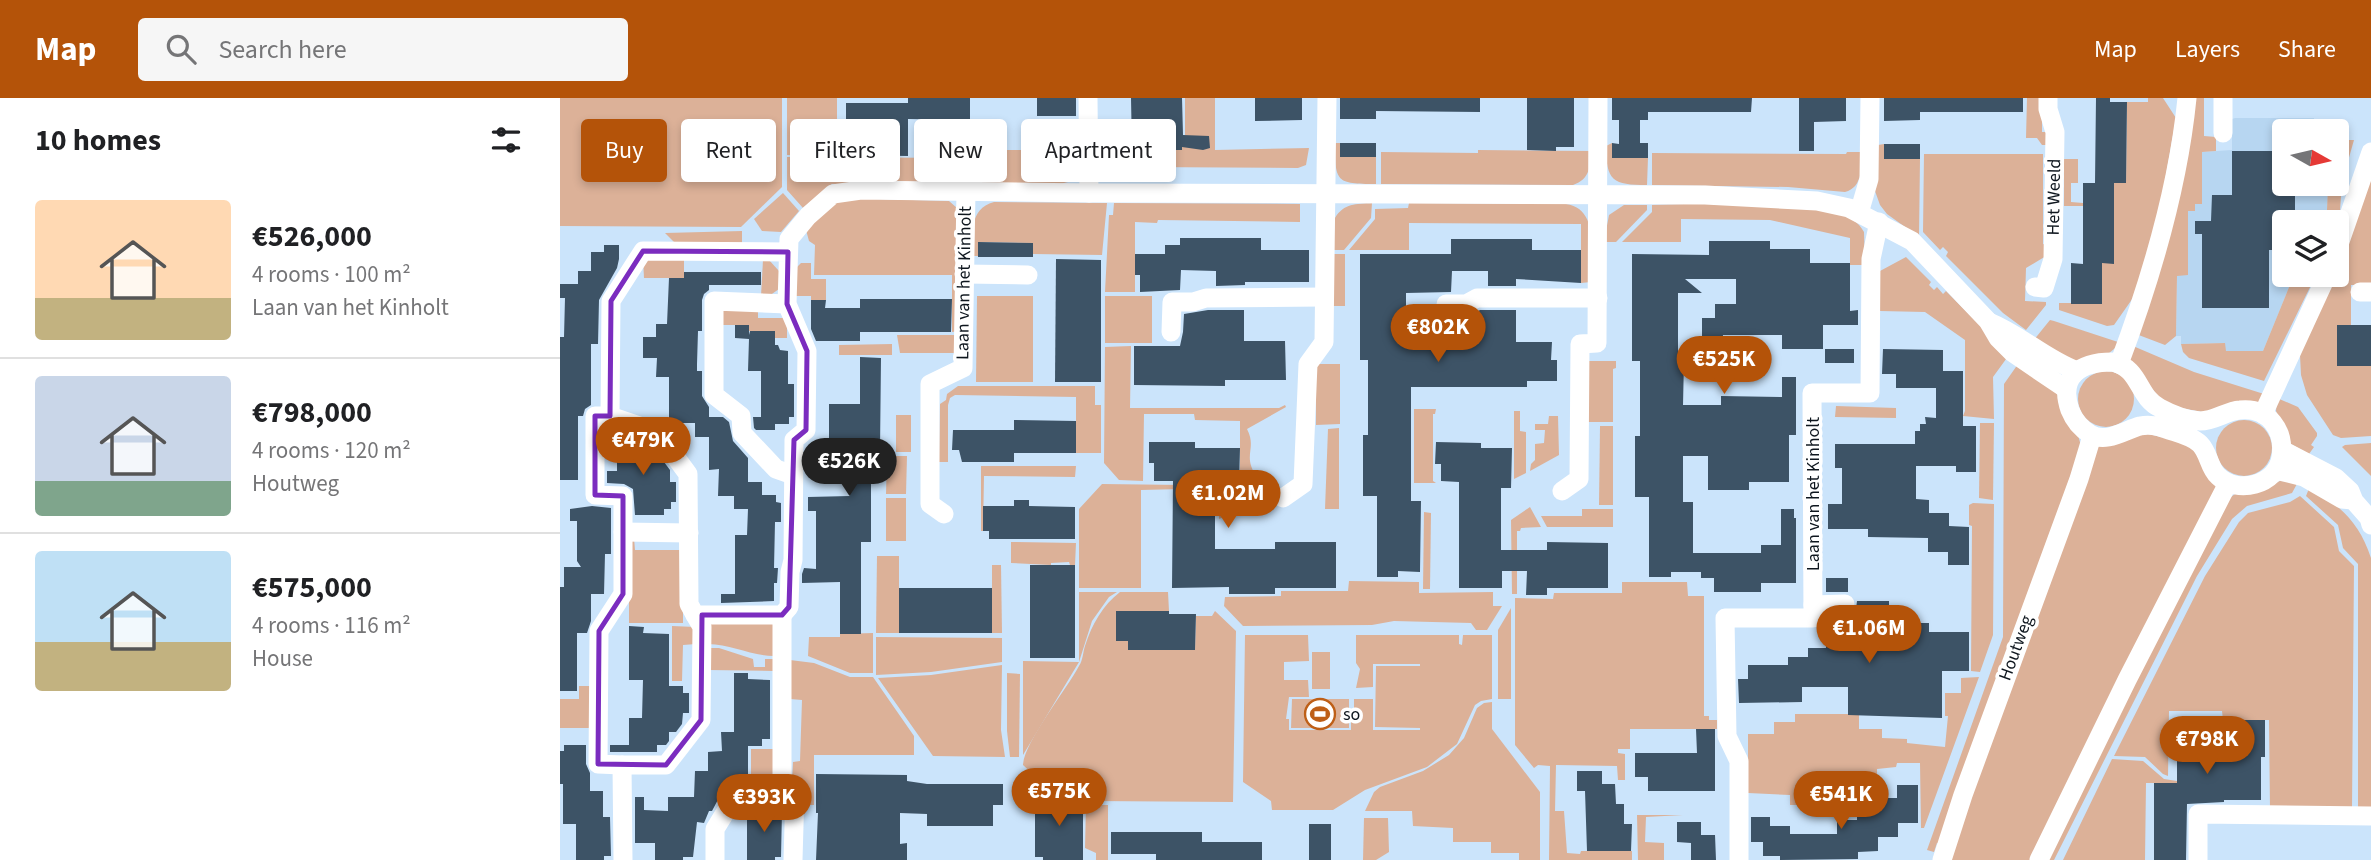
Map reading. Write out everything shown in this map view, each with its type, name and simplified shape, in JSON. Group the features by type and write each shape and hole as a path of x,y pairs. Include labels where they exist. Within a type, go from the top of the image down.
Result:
{"street":[{"path":"1087,98 1089,193"},
{"path":"1283,498 1303,484 1308,364 1324,342 1327,98"},
{"path":"1562,491 1579,479 1580,344 1597,343 1598,98"},
{"path":"1859,213 1869,179 1870,98"},
{"name":"Het Weeld","path":"2035,287 2044,288 2053,260 2055,132 2048,109 2048,98"},
{"path":"2223,98 2223,133"},
{"path":"2119,364 2152,267 2168,206 2182,103"},
{"path":"2349,215 2371,152"},
{"name":"Laan van het Kinholt","path":"782,790 782,615 789,607 793,560 794,440 806,430 807,351 788,304 789,239 808,216 833,194 861,190 1325,195 1705,195 1817,201 1849,208 1912,242 1988,321 1998,338 2013,353 2066,389"},
{"name":"Laan van het Kinholt","path":"944,514 930,504 930,384 963,368 966,192"},
{"name":"Laan van het Kinholt","path":"1813,605 1812,393 1870,393 1871,259 1879,222"},
{"path":"610,416 611,300 643,251 788,253"},
{"path":"964,275 1028,275"},
{"path":"2263,414 2321,287"},
{"path":"1171,332 1172,302 1193,302 1206,298 1324,297"},
{"path":"1446,331 1446,304 1466,304 1477,298 1598,298"},
{"path":"788,304 714,301 714,396 741,416 742,433 776,469 793,475"},
{"name":"Laan van het Kinholt","path":"1988,321 2006,329 2062,365 2077,371"},
{"path":"2095,363 2119,364 2135,376 2155,406 2186,418 2212,420 2242,410 2263,414 2277,426 2280,433 2281,461 2276,470 2256,484 2244,486 2228,483 2212,468 2200,444 2154,425 2141,426 2106,437 2092,436 2074,419 2066,389 2077,371 2095,363"},
{"path":"595,416 610,416 657,432 688,474 689,604 702,627 701,720 666,765 598,764 599,631 623,594 623,496 595,495 595,416"},
{"name":"Houtweg","path":"1942,860 2092,436"},
{"path":"2282,450 2336,478 2350,491 2371,525"},
{"path":"2276,470 2304,477 2342,499 2354,500"},
{"path":"2039,860 2228,483"},
{"path":"623,532 689,533"},
{"path":"1739,860 1739,761 1727,736 1726,618 1813,618 1813,605 1845,604"},
{"path":"695,615 782,615"},
{"path":"622,765 623,860"},
{"path":"715,860 715,829 739,790 795,791 793,860"},
{"path":"2198,860 2198,814 2371,816"}],"highlighted area":[{"path":"643,251 788,252 787,304 807,351 806,430 794,440 789,607 782,615 702,615 701,720 666,765 598,764 599,631 623,594 623,496 595,495 595,416 610,416 611,301"}],"shaded area":[{"path":"560,98 782,98 782,187 741,227 560,226"},
{"path":"787,98 837,98 837,119 790,119 790,155 787,155"},
{"path":"1185,98 1215,98 1215,150 1309,148 1306,165 1298,168 1176,167 1176,150 1182,150 1182,139 1185,139"},
{"path":"2027,98 2042,98 2042,132 2047,132 2047,145 2042,145 2037,138 2026,138"},
{"path":"2148,98 2163,98 2176,118 2161,203 2135,295 2114,325 2107,326 2059,310 2059,303 2102,303 2102,263 2114,263 2114,183 2126,183 2127,102 2148,102"},
{"path":"2192,98 2204,98 2204,136 2216,137 2216,151 2202,152 2202,204 2195,204 2195,211 2188,211 2188,275 2177,276 2176,336 2165,345 2136,334"},
{"path":"2314,118 2272,119 2272,196 2328,196 2327,210 2272,210 2272,287 2289,287 2263,351 2225,351 2225,343 2181,344 2181,336 2176,336 2177,275 2188,275 2188,211 2195,204 2202,204 2202,152 2232,150 2232,119"},
{"path":"2349,140 2354,140 2349,158"},
{"path":"1335,143 1340,143 1340,157 1376,157 1376,184 1353,183 1340,178 1336,166"},
{"path":"1612,143 1612,158 1648,158 1647,185 1626,184 1614,179 1606,158 1606,146"},
{"path":"1884,144 1884,159 1920,159 1919,237 1887,214 1880,205 1875,191 1878,145"},
{"path":"1007,150 1021,150 1021,182 1068,182 832,184 803,208 787,190 787,157 790,157 790,182 900,182 900,158 914,158 914,182 1007,182"},
{"path":"1478,150 1592,151 1586,176 1573,185 1381,184 1381,152 1478,153"},
{"path":"1862,152 1858,181 1851,190 1845,192 1788,187 1652,185 1652,153"},
{"path":"1924,154 2043,154 2043,244 2047,245 2046,256 2026,268 2025,301 2046,302 2046,305 2026,330 2003,313 1946,256 1948,252 1943,247 1940,250 1923,232"},
{"path":"2064,159 2078,159 2078,183 2071,183 2071,202 2083,203 2083,206 2064,206"},
{"path":"2371,178 2371,285 2351,285 2351,325 2337,326 2337,365 2371,366 2371,436 2341,438 2333,435 2307,395 2301,375 2300,355 2331,287 2349,287 2349,242"},
{"path":"783,193 799,211 781,232 762,231 754,219"},
{"path":"2328,196 2341,196 2340,210 2327,210"},
{"path":"838,198 949,201 957,208 960,331 952,332 952,275 814,275 815,245 809,241 806,230"},
{"path":"994,202 1107,203 1102,255 1033,254 1033,243 979,242 978,256 972,256 976,217 986,205"},
{"path":"1114,203 1300,204 1300,222 1135,222 1135,292 1105,292 1109,215 1113,215"},
{"path":"1372,203 1371,218 1344,250 1333,250 1335,218 1342,209 1351,205"},
{"path":"1409,203 1566,204 1577,208 1585,215 1589,224 1592,248 1591,282 1581,283 1581,224 1409,223 1409,250 1349,250 1375,219 1375,209 1408,208"},
{"path":"1624,205 1647,205 1647,210 1616,242 1604,242 1609,215"},
{"path":"1652,205 1786,205 1836,213 1855,221 1864,232 1865,265 1850,265 1850,238 1770,220 1681,219 1681,242 1622,242 1652,212"},
{"path":"742,231 742,246 677,245 665,233"},
{"path":"1333,254 1345,254 1345,306 1332,306"},
{"path":"1906,257 1931,282 1929,285 1934,290 1937,287 1943,294 1946,291 2009,355 1993,377 1994,419 1963,416 1965,340 1925,312 1880,311 1880,271"},
{"path":"643,258 684,258 684,278 644,278"},
{"path":"763,260 769,260 779,271 779,289 769,296 761,296"},
{"path":"801,263 811,263 811,279 826,279 826,300 811,300 811,296 794,296 796,268"},
{"path":"2289,287 2310,287 2264,381 2189,358 2183,352 2181,344 2225,343 2226,351 2263,351"},
{"path":"977,296 1033,296 1033,382 976,382"},
{"path":"1105,296 1152,296 1152,343 1105,343"},
{"path":"724,306 758,309 758,318 787,318 787,338 775,338 775,331 749,331 749,325 719,325 720,311 724,311"},
{"path":"2050,320 2121,343 2108,354 2075,361 2033,341"},
{"path":"897,335 955,335 955,353 900,353"},
{"path":"892,344 892,355 839,355 839,345"},
{"path":"1131,346 1130,408 1279,408 1285,405 1286,407 1247,429 1251,441 1250,462 1255,474 1240,482 1240,421 1195,420 1194,414 1144,414 1143,481 1119,480 1104,463 1105,347"},
{"path":"2133,346 2194,372 2264,394 2258,405 2213,414 2165,405 2128,358"},
{"path":"1588,361 1616,361 1616,368 1613,369 1613,422 1588,422"},
{"path":"1316,364 1340,364 1340,424 1316,425"},
{"path":"2018,364 2056,389 2081,446 1941,844 1937,843 1934,852 1927,850 2003,637 2004,384"},
{"path":"2101,371 2111,371 2126,379 2132,388 2132,410 2126,419 2111,427 2101,427 2083,415 2078,404 2078,394 2090,376"},
{"path":"958,386 1095,386 1095,405 1101,405 1101,453 1076,453 1076,397 955,395 950,398 948,405 948,462 939,462 940,404 946,400 947,394"},
{"path":"2277,398 2298,407 2317,433 2311,445 2314,447 2309,454 2289,443 2276,411"},
{"path":"1836,406 1896,408 1896,418 1835,417"},
{"path":"1414,409 1436,409 1433,414 1433,481 1436,483 1414,483"},
{"path":"1514,411 1520,411 1520,431 1526,432 1526,473 1514,479"},
{"path":"896,415 911,415 911,452 896,452"},
{"path":"1549,416 1558,416 1559,455 1530,471 1535,460 1535,444 1544,443 1545,430 1535,430 1535,424 1548,424"},
{"path":"2238,420 2250,420 2260,424 2268,432 2272,448 2268,464 2260,472 2250,476 2238,476 2228,472 2220,464 2216,454 2216,442 2220,432 2228,424"},
{"path":"1980,423 1994,423 1993,500 1979,498"},
{"path":"1600,426 1613,426 1613,505 1599,505"},
{"path":"1339,428 1339,509 1325,509 1328,429"},
{"path":"2141,432 2189,444 2221,486 2034,860 1950,860 1985,748 2098,444"},
{"path":"2371,443 2371,476 2342,447"},
{"path":"887,456 907,456 906,494 886,494"},
{"path":"981,466 1076,466 1075,477 984,476 981,531"},
{"path":"2280,481 2298,482 2292,493 2247,506 2232,519 2197,576 2054,860 2045,860 2228,499 2235,494"},
{"path":"1102,484 1182,485 1182,489 1141,490 1141,588 1079,588 1079,509"},
{"path":"2310,486 2354,524 2371,558 2371,807 2358,809 2358,564 2343,548 2338,525 2306,496"},
{"path":"1219,496 1245,496 1249,507 1219,519"},
{"path":"2300,496 2334,527 2339,551 2354,566 2352,809 2270,809 2269,720 2223,720 2222,711 2169,711 2168,776 2145,757 2114,756 2205,576 2239,522 2248,513 2290,502"},
{"path":"886,498 906,498 906,541 886,541"},
{"path":"1994,504 1993,635 1980,672 1971,671 1972,526 1969,525 1969,505"},
{"path":"1530,507 1541,527 1521,528 1517,531 1517,594 1512,594 1511,520"},
{"path":"1582,509 1613,509 1613,527 1547,527 1541,516 1582,516"},
{"path":"1424,512 1431,513 1430,589 1423,589"},
{"path":"629,538 634,538 635,550 683,550 683,623 629,623"},
{"path":"1011,542 1076,543 1075,565 1070,565 1069,562 1051,565 1011,563"},
{"path":"877,556 899,556 899,633 876,633"},
{"path":"992,565 1001,565 1002,633 992,633"},
{"path":"1349,581 1419,582 1419,593 1493,592 1493,606 1502,606 1487,630 1476,630 1471,623 1394,621 1372,625 1243,626 1224,606 1225,597 1281,596 1281,591 1348,591"},
{"path":"1622,582 1687,582 1688,596 1704,596 1704,716 1709,716 1709,720 1717,720 1717,729 1630,729 1630,749 1618,749 1618,753 1625,754 1625,780 1618,780 1617,766 1556,765 1555,811 1564,811 1567,853 1632,851 1632,860 1549,860 1550,766 1538,765 1534,768 1515,745 1515,598 1553,599 1554,593 1622,593"},
{"path":"1079,592 1117,592 1109,597 1092,621 1079,662"},
{"path":"1120,592 1168,592 1169,611 1117,611 1116,641 1128,641 1129,650 1195,650 1196,616 1212,616 1215,611 1236,631 1233,802 1093,801 1093,792 1052,792 1023,765 1030,743 1080,664 1095,623 1103,609"},
{"path":"1511,608 1511,699 1498,699 1498,630"},
{"path":"708,619 777,619 777,656 708,644"},
{"path":"672,626 695,627 696,644 683,645 682,681 672,681"},
{"path":"873,633 873,673 850,673 808,656 809,637"},
{"path":"1245,635 1308,635 1309,661 1284,662 1284,680 1308,680 1309,697 1289,697 1286,719 1289,719 1289,730 1351,730 1354,699 1373,699 1373,730 1420,730 1375,727 1376,666 1420,664 1373,664 1373,687 1356,688 1360,669 1356,663 1356,635 1459,635 1459,644 1462,645 1463,635 1492,635 1492,699 1475,705 1457,744 1427,767 1365,790 1333,810 1272,810 1271,801 1243,782"},
{"path":"876,637 1002,638 1002,662 931,672 876,675"},
{"path":"708,648 719,648 753,659 754,667 765,667 765,659 777,659 774,671 708,670"},
{"path":"1312,652 1330,652 1330,689 1312,689"},
{"path":"790,660 814,663 850,677 873,677 914,736 914,755 814,755 814,805 801,805 801,782 792,782 793,762 800,761 802,700 790,699"},
{"path":"1023,661 1079,662 1023,755"},
{"path":"1002,665 1001,730 1005,757 933,756 878,678 931,675"},
{"path":"1007,673 1020,674 1019,757 1010,757"},
{"path":"1979,677 1924,828 1921,828 1920,763 1897,763 1896,767 1877,769 1877,786 1835,786 1835,805 1828,801 1828,805 1790,805 1790,795 1748,793 1748,734 1774,734 1774,722 1795,722 1795,714 1848,714 1859,701 1859,729 1882,729 1882,738 1907,739 1907,743 1945,747 1948,716 1945,716 1945,693 1961,693 1961,678"},
{"path":"579,686 594,686 594,728 560,728 560,699 579,699"},
{"name":"so","path":"1292,699 1349,699 1349,728 1291,728"},
{"path":"1492,702 1492,729 1540,792 1540,860 1519,860 1519,853 1491,853 1491,842 1453,842 1453,828 1413,826 1412,811 1365,811 1374,792 1380,787 1423,771 1449,755 1464,738 1477,708"},
{"path":"751,749 774,749 774,781 751,781"},
{"path":"2112,759 2143,761 2164,779 2177,781 2146,783 2145,860 2063,860"},
{"path":"1086,805 1108,805 1108,860 1096,860 1096,853 1085,848"},
{"path":"1637,815 1683,815 1646,817 1645,842 1664,843 1664,860 1638,860"},
{"path":"1364,818 1388,818 1389,852 1376,860 1363,860"}],"building":[{"path":"908,98 970,98 970,119 908,119 908,156 900,156 900,119 846,119 846,103 908,103"},
{"path":"1037,98 1076,98 1076,116 1037,116"},
{"path":"1131,98 1182,98 1183,135 1209,136 1210,148 1203,150 1182,147 1182,150 1176,150 1176,119 1131,119"},
{"path":"1255,98 1302,98 1302,120 1255,121"},
{"path":"1340,98 1480,98 1480,112 1376,111 1376,119 1340,119"},
{"path":"1527,98 1574,98 1574,147 1556,147 1556,151 1527,150"},
{"path":"1612,98 1752,98 1751,112 1648,112 1648,120 1640,120 1640,143 1648,143 1648,158 1612,158 1612,143 1619,144 1619,120 1612,120"},
{"path":"1799,98 1846,98 1846,121 1814,122 1814,151 1799,151"},
{"path":"1884,98 2023,98 2023,112 1920,112 1920,120 1884,121"},
{"path":"2096,98 2110,98 2110,102 2127,102 2126,183 2114,183 2114,264 2102,263 2102,304 2071,304 2071,263 2083,264 2083,183 2095,183"},
{"path":"1340,143 1376,143 1376,157 1340,157"},
{"path":"1884,144 1920,144 1920,159 1884,159"},
{"path":"2232,151 2272,151 2272,196 2295,196 2295,210 2272,210 2269,308 2202,308 2202,234 2195,234 2195,221 2211,221 2212,195 2232,195"},
{"path":"1180,238 1261,238 1261,250 1309,250 1309,282 1245,282 1245,285 1216,286 1216,271 1181,270 1180,290 1140,292 1140,275 1135,275 1135,254 1165,254 1165,245 1180,245"},
{"path":"1451,239 1532,239 1532,250 1581,250 1581,283 1516,279 1516,286 1488,286 1488,271 1452,271 1451,292 1406,293 1406,347 1452,347 1458,332 1458,316 1471,315 1480,310 1516,310 1516,342 1552,342 1551,360 1557,360 1557,381 1527,381 1527,387 1411,387 1411,501 1421,501 1420,572 1398,571 1398,577 1377,577 1377,496 1363,496 1363,435 1368,435 1368,360 1360,360 1360,254 1451,254"},
{"path":"1709,241 1770,241 1770,249 1810,249 1810,263 1850,263 1850,311 1858,310 1858,325 1823,325 1823,349 1782,349 1782,335 1723,335 1722,343 1702,343 1702,318 1715,318 1715,304 1736,304 1736,279 1685,279 1702,293 1678,293 1678,360 1684,360 1683,405 1721,405 1721,396 1782,397 1782,377 1796,377 1796,435 1789,435 1789,482 1749,482 1749,490 1708,490 1708,456 1683,456 1683,502 1693,502 1693,553 1761,553 1761,545 1781,545 1781,509 1794,509 1796,583 1761,583 1761,592 1714,592 1714,578 1701,578 1701,572 1671,572 1671,577 1649,577 1649,497 1635,497 1635,436 1640,436 1640,361 1632,361 1632,254 1709,255"},
{"path":"978,242 1033,243 1033,257 978,257"},
{"path":"604,245 619,245 619,259 617,268 599,300 598,344 591,344 591,405 585,409 583,416 578,416 578,480 560,480 560,337 564,337 565,298 560,298 560,284 578,284 578,271 591,271 591,252 604,252"},
{"path":"1056,259 1101,260 1101,382 1055,382"},
{"path":"684,272 761,272 761,285 709,285 709,290 702,300 702,331 698,331 697,371 702,371 702,396 709,407 709,417 723,417 729,422 733,441 748,458 748,482 762,482 762,495 776,495 776,502 781,503 781,522 775,522 774,568 778,568 777,583 774,583 774,601 721,603 721,594 735,594 735,535 747,535 748,509 734,509 734,496 718,496 719,469 709,470 709,437 695,437 695,423 669,423 669,377 656,377 657,358 643,358 643,337 656,337 656,324 667,324 669,278 684,278"},
{"path":"860,299 952,299 951,332 860,332 860,341 816,341 811,329 811,300 826,300 825,308 860,308"},
{"path":"1208,310 1244,310 1244,341 1285,341 1286,380 1225,380 1225,386 1134,385 1134,346 1180,346 1184,314"},
{"path":"735,325 749,325 749,335 750,331 775,331 775,345 778,345 780,350 788,351 788,384 794,384 794,417 789,417 789,424 775,424 775,430 754,428 753,417 761,417 761,371 748,371 749,339 735,338"},
{"path":"2337,325 2371,325 2371,366 2337,366"},
{"path":"1825,349 1854,349 1854,363 1825,363"},
{"path":"1883,349 1943,350 1943,371 1963,371 1963,426 1976,426 1976,472 1956,472 1956,466 1916,466 1916,499 1929,500 1929,513 1949,513 1949,526 1969,527 1969,565 1948,565 1948,552 1928,552 1928,538 1868,537 1868,529 1828,529 1828,504 1842,504 1842,468 1835,468 1835,444 1915,444 1915,431 1920,431 1920,424 1926,424 1925,417 1936,418 1936,388 1896,388 1896,374 1882,374"},
{"path":"860,357 881,358 880,450 871,450 871,542 861,542 861,634 840,634 840,582 802,583 802,574 804,568 816,569 816,511 808,511 808,497 850,496 850,450 829,450 829,404 860,404"},
{"path":"1014,420 1076,421 1076,453 1014,453 1014,462 962,462 959,450 952,450 953,430 1014,430"},
{"path":"617,436 630,436 639,439 639,442 649,442 657,453 657,462 664,462 670,470 670,482 676,482 676,502 671,502 671,509 664,509 664,515 635,515 633,489 624,484 607,483 607,471 617,471"},
{"path":"1149,442 1195,442 1195,448 1240,448 1239,486 1215,486 1215,549 1275,549 1275,542 1336,542 1336,588 1275,588 1275,594 1229,594 1229,587 1172,588 1173,481 1154,481 1154,463 1149,463"},
{"path":"1436,442 1481,443 1481,448 1512,448 1511,488 1501,488 1501,550 1547,550 1547,542 1608,543 1608,588 1547,588 1547,595 1526,595 1527,571 1502,571 1502,588 1459,588 1459,482 1441,481 1441,464 1435,464"},
{"path":"1014,500 1029,500 1029,506 1075,507 1075,539 989,539 989,531 983,531 983,506 1014,506"},
{"path":"592,506 611,508 611,554 605,554 604,594 591,594 591,621 587,633 577,633 577,691 560,691 560,587 564,587 564,567 581,567 577,561 577,521 570,521 570,509"},
{"path":"1030,565 1075,565 1075,658 1030,658"},
{"path":"1826,578 1848,578 1848,592 1826,592"},
{"path":"899,588 992,588 992,633 899,633"},
{"path":"1857,601 1889,601 1889,610 1909,610 1909,623 1929,623 1929,632 1969,632 1969,671 1942,671 1942,718 1848,715 1848,687 1802,687 1802,702 1739,703 1738,679 1748,679 1748,665 1788,665 1788,657 1808,657 1808,648 1826,648 1826,617 1851,615 1856,609"},
{"path":"1116,611 1196,614 1195,650 1128,650 1128,641 1116,641"},
{"path":"629,626 644,627 643,633 669,634 669,686 683,686 683,693 689,693 689,713 683,713 682,724 676,732 669,732 666,745 657,745 657,752 610,752 610,745 629,745 629,718 642,718 643,680 629,680"},
{"path":"734,673 748,673 748,679 770,680 770,739 762,739 762,746 748,746 748,778 732,780 712,811 709,811 704,823 697,822 693,857 683,857 683,860 655,860 655,843 635,843 635,797 644,797 644,810 668,811 668,797 694,797 695,771 708,771 708,752 722,751 721,732 734,732"},
{"path":"2177,720 2265,720 2265,757 2261,757 2261,800 2187,804 2186,860 2154,860 2154,783 2177,783"},
{"path":"1696,729 1715,729 1715,791 1648,791 1648,777 1635,777 1635,753 1697,753"},
{"path":"564,745 586,745 590,791 603,791 603,817 610,817 611,856 604,856 604,860 576,860 576,824 563,824 560,751 564,751"},
{"path":"1577,771 1602,771 1602,784 1615,784 1616,804 1624,804 1624,824 1632,824 1631,851 1587,851 1585,791 1577,791"},
{"path":"816,774 907,775 907,781 927,784 1003,784 1003,805 993,805 993,826 927,826 927,814 900,813 900,844 907,843 907,860 816,860"},
{"path":"1897,785 1918,785 1918,823 1898,823 1898,837 1878,837 1878,851 1858,852 1858,859 1780,860 1780,856 1763,856 1763,842 1751,842 1751,817 1770,817 1770,826 1790,826 1790,834 1837,834 1837,820 1857,820 1857,812 1877,812 1877,798 1897,798"},
{"path":"1035,795 1083,797 1083,860 1043,860 1043,857 1035,857"},
{"path":"761,804 775,804 775,811 782,811 781,857 775,857 775,860 747,860 747,811 761,811"},
{"path":"1677,822 1701,822 1701,835 1715,835 1716,860 1691,860 1691,843 1677,842"},
{"path":"1309,824 1331,824 1331,860 1309,860"},
{"path":"1111,832 1202,832 1202,842 1262,842 1262,860 1156,860 1156,854 1111,854"}],"place":[{"name":"so","path":"1320,714"}]}
